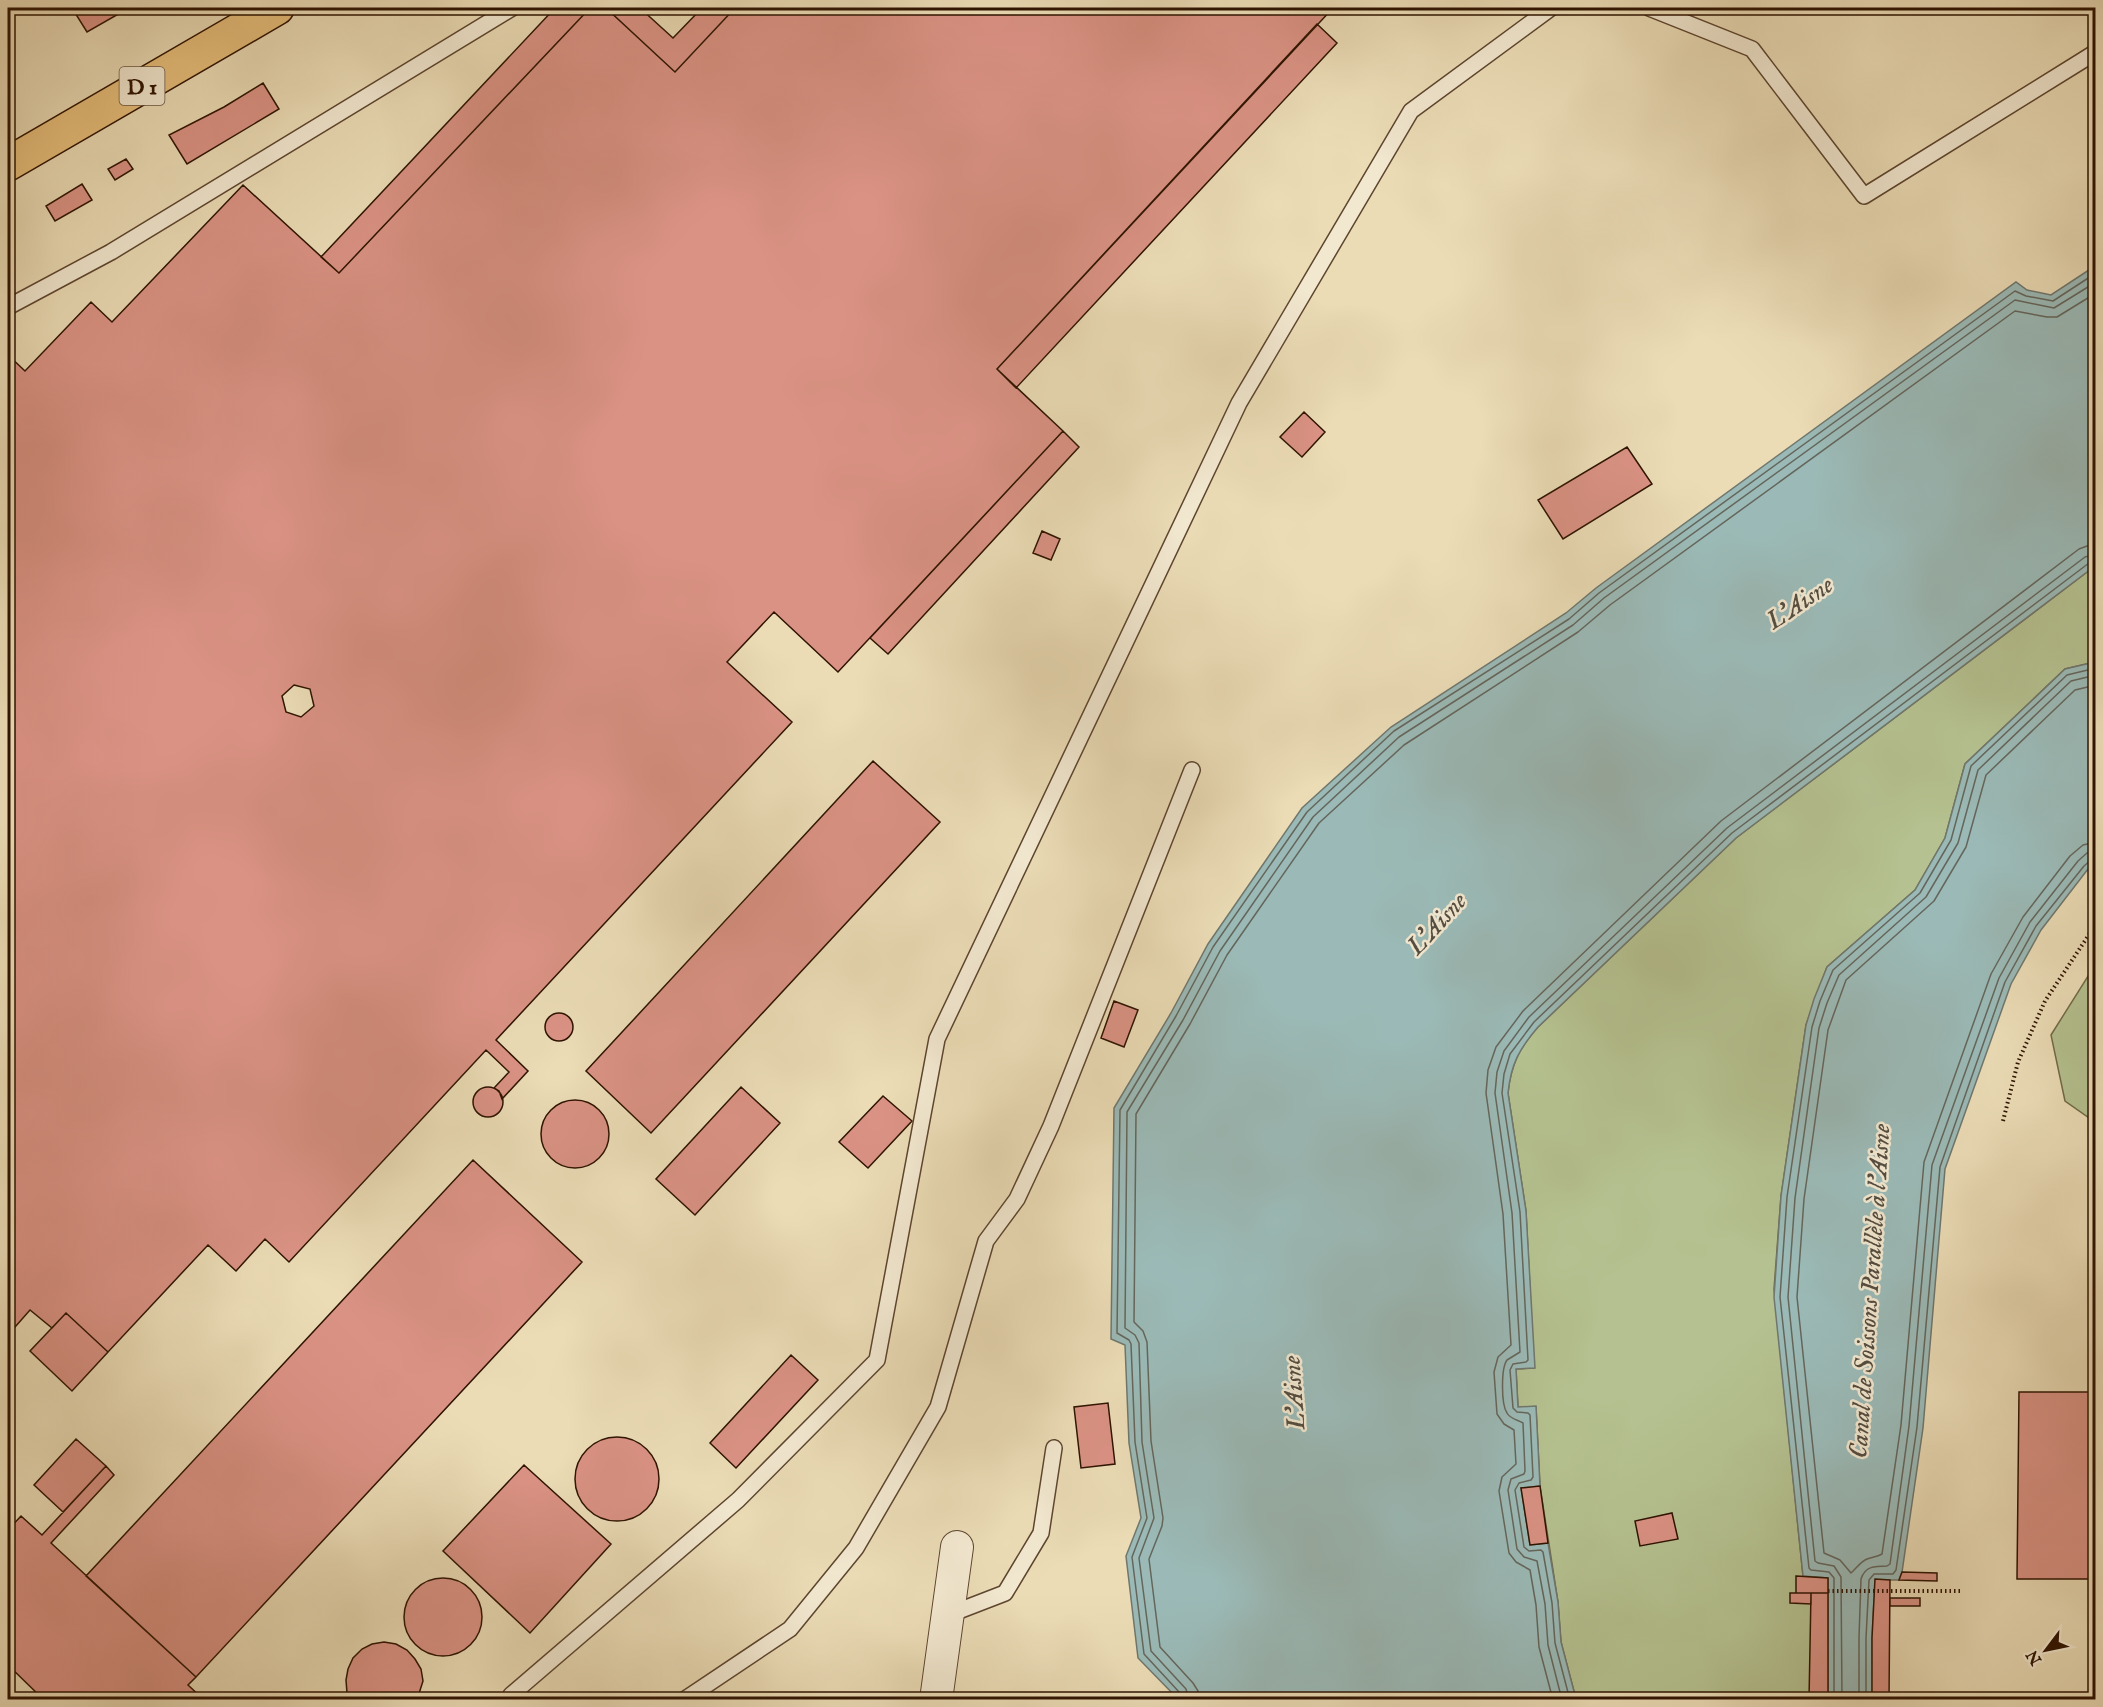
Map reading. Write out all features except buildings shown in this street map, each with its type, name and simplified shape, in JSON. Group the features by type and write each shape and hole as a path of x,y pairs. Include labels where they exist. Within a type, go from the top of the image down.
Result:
{"main road":[{"name":"D 1","path":"8,164 277,8"}],"street":[{"path":"936,1700 957,1547"}],"lane":[{"path":"8,306 111,252 512,8"},
{"path":"509,1698 738,1500 877,1360 937,1039 1239,402 1411,111 1551,8"},
{"path":"1648,8 1752,50 1864,196 2096,52"},
{"path":"684,1700 790,1629 856,1548 938,1407 986,1241 1017,1198 1051,1126 1192,770"},
{"path":"948,1615 1005,1593 1041,1533 1054,1448"}],"path":[{"path":"2003,1122 2018,1062 2045,1001 2096,924"},
{"path":"1827,1591 1960,1591"}],"green space":[{"path":"2095,566 2095,662 2065,669 1965,764 1945,838 1915,890 1827,967 1806,1025 1781,1196 1774,1289 1803,1576 1828,1578 1828,1699 1576,1699 1561,1642 1558,1602 1540,1486 1536,1407 1518,1407 1516,1369 1534,1368 1526,1211 1508,1093 1517,1057 1538,1027 1736,838"},
{"path":"2095,965 2095,1122 2065,1101 2051,1035"}],"water":[{"name":"L'Aisne","path":"2095,266 2095,566 1736,838 1538,1027 1521,1050 1514,1065 1508,1093 1526,1211 1535,1368 1516,1369 1518,1407 1536,1406 1540,1486 1521,1488 1530,1545 1548,1543 1558,1602 1561,1642 1576,1699 1178,1699 1138,1658 1126,1556 1141,1518 1129,1443 1125,1345 1111,1339 1114,1108 1171,1013 1208,944 1302,808 1391,727 1566,613 1596,588 2016,282 2027,290 2051,295"},
{"name":"Canal de Soissons Parallèle à l'Aisne","path":"2095,662 2095,863 2041,930 2011,984 1945,1169 1923,1428 1902,1572 1899,1580 1875,1580 1872,1699 1828,1699 1828,1578 1803,1576 1774,1297 1781,1196 1806,1025 1827,967 1915,890 1945,838 1965,764 2065,669"}]}
